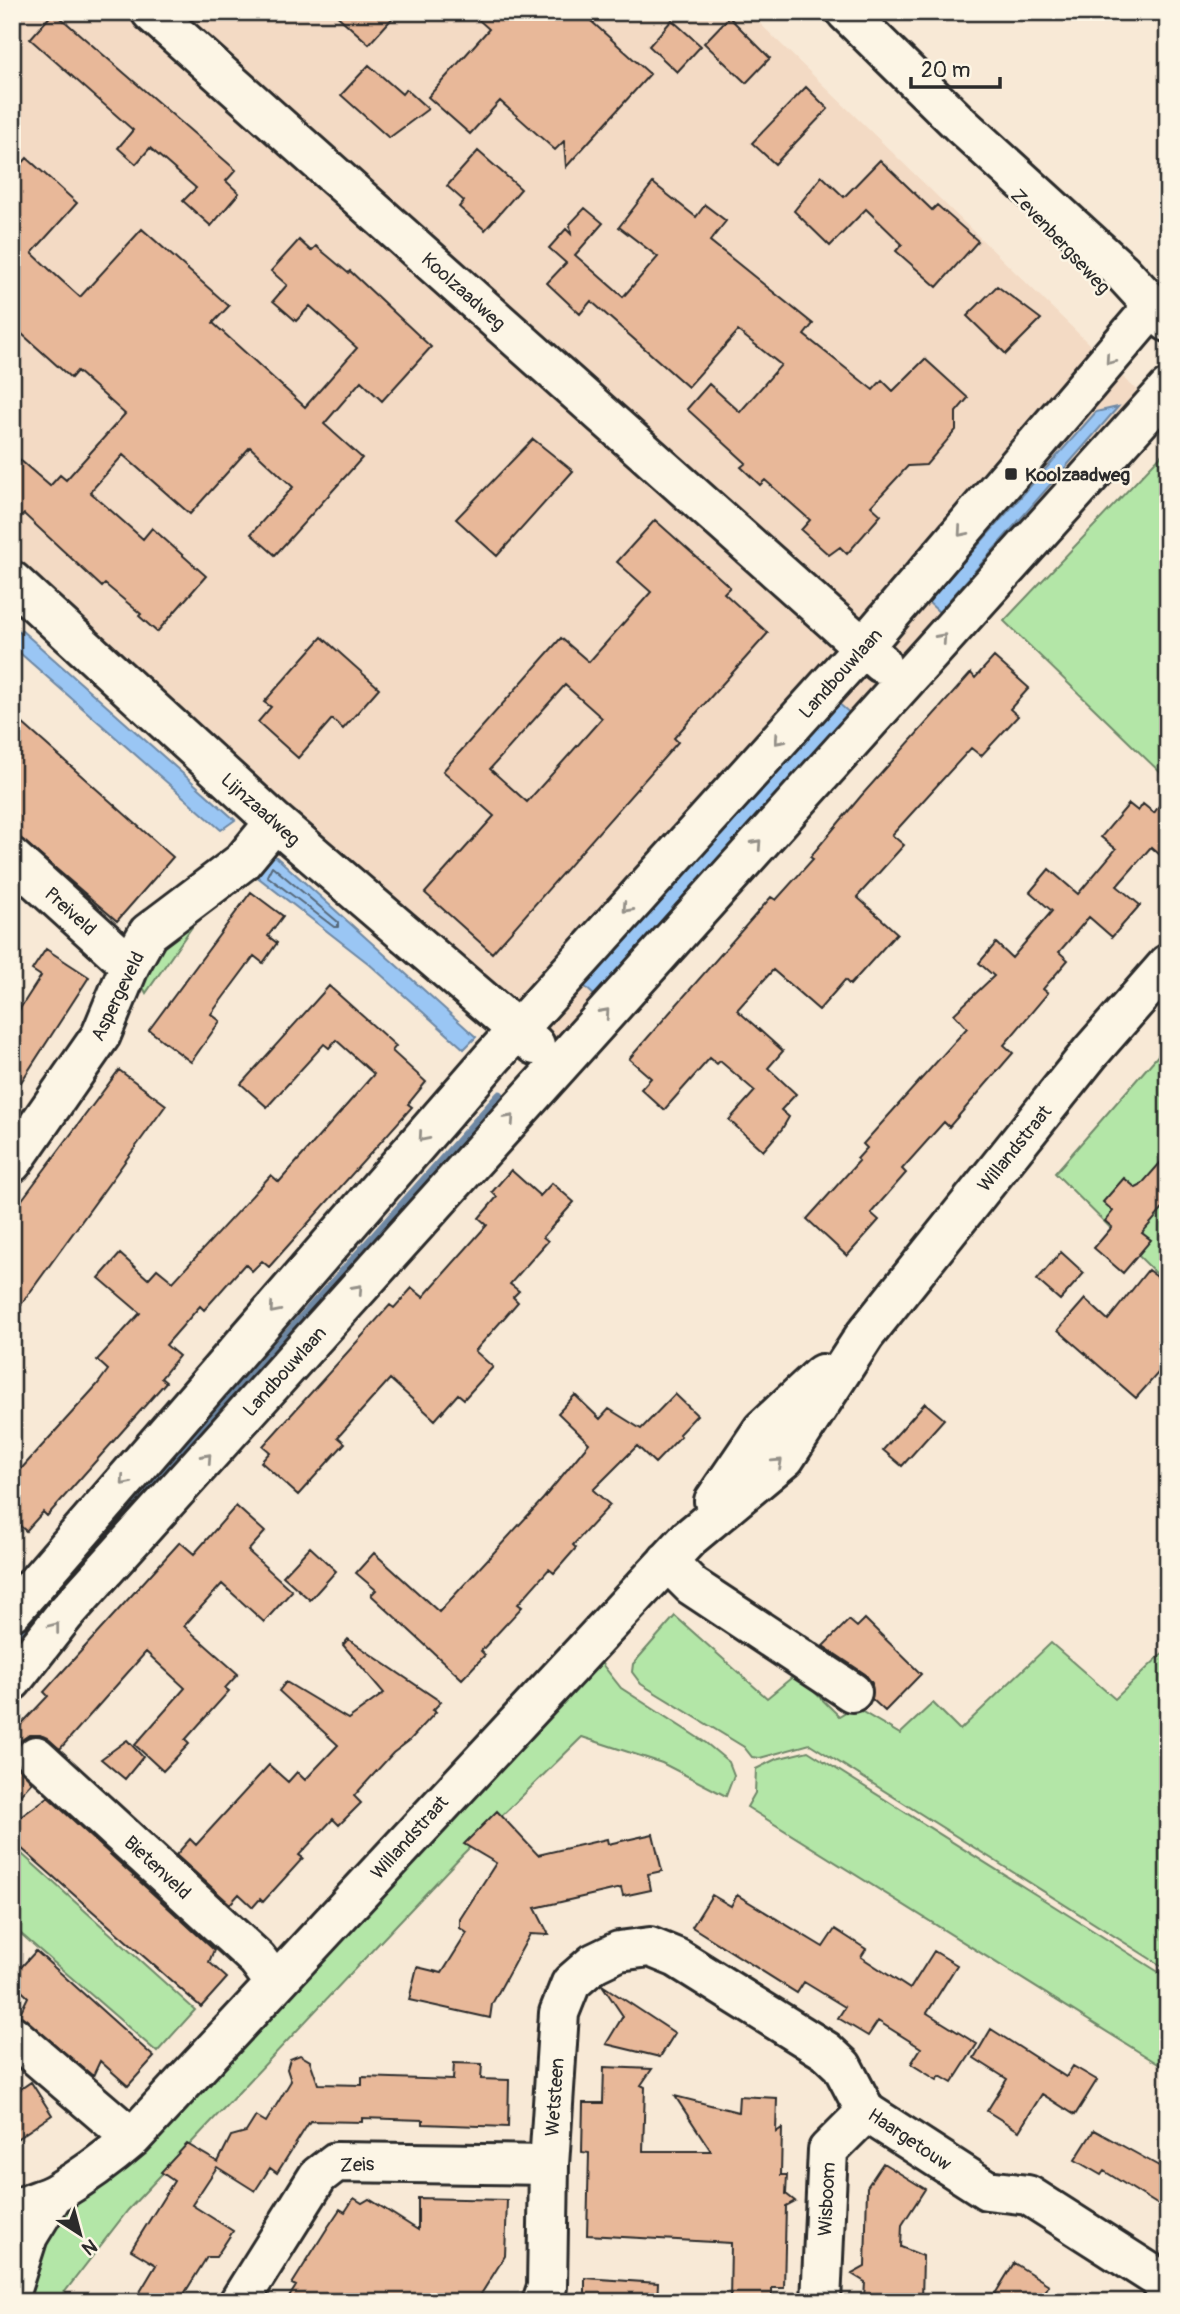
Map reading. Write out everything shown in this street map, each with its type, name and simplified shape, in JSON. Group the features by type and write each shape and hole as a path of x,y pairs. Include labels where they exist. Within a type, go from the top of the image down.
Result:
{"street":[{"name":"Koolzaadweg","path":"151,12 762,537 863,647 902,683"},
{"name":"Zevenbergseweg","path":"846,12 961,125 1121,271 1154,318 1168,350"},
{"name":"Landbouwlaan","path":"12,1611 516,1030 863,647 1154,318"},
{"name":"Landbouwlaan","path":"12,1681 65,1614 1168,389"},
{"name":"Lijnzaadweg","path":"15,590 275,822 516,1030"},
{"name":"Aspergeveld","path":"12,1163 101,1035 130,965 148,933 242,862 275,822"},
{"name":"Preiveld","path":"12,858 130,965"},
{"name":"Willandstraat","path":"12,2213 25,2203 54,2194 111,2156 132,2138 678,1549 763,1429 864,1335 1090,1053 1168,964"},
{"path":"516,1030 559,1064"},
{"path":"678,1549 692,1586 852,1692"},
{"name":"Bietenveld","path":"36,1756 257,1959 275,1983"},
{"name":"Haargetouw","path":"650,1947 677,1958 827,2051 842,2066 866,2112 987,2190 1028,2194 1165,2280"},
{"name":"Wetsteen","path":"542,2302 547,2287 549,2165 559,2013 571,1983 594,1963 619,1951 650,1947"},
{"path":"12,2035 132,2138"},
{"name":"Wisboom","path":"821,2302 828,2150 866,2112"},
{"name":"Zeis","path":"239,2302 318,2176 336,2162 549,2165"},
{"name":"Willandstraat","path":"12,2286 28,2236 54,2194"}],"shaded area":[{"path":"12,12 748,12 1163,416 565,1077 12,588"}],"green space":[{"path":"1168,448 1168,780 1004,621"},
{"path":"217,891 146,993 137,976 154,941"},
{"path":"1168,1044 1168,1285 1055,1173"},
{"path":"675,1616 767,1698 796,1674 839,1716 854,1707 900,1734 933,1703 960,1730 1051,1643 1115,1699 1168,1648 1168,1970 810,1744 760,1758 752,1757 744,1747 641,1684 632,1672 633,1664"},
{"path":"598,1659 621,1688 706,1743 729,1762 734,1775 726,1796 662,1763 582,1737 462,1855 128,2210 57,2302 27,2302 27,2275 46,2226 171,2126"},
{"path":"808,1751 1168,1978 1168,2070 747,1807 755,1793 756,1769 776,1759"},
{"path":"12,1845 195,2010 157,2052 12,1926"}],"water":[{"path":"1118,407 939,612 928,602 1096,412"},
{"path":"21,630 235,820 221,830 12,646 12,640"},
{"path":"838,703 851,714 595,996 583,985"},
{"path":"273,854 476,1037 464,1049 368,963 255,875"}],"building":[{"path":"54,12 236,170 226,181 239,193 211,226 183,201 196,188 150,148 136,164 118,148 133,130 30,39"},
{"path":"333,12 398,12 369,44"},
{"path":"470,12 581,12 650,74 566,167 564,141 555,150 500,101 470,134 428,97 489,29"},
{"path":"729,17 770,58 746,83 704,43"},
{"path":"672,20 701,46 677,72 649,46"},
{"path":"369,65 402,94 406,89 428,109 389,138 341,95"},
{"path":"806,87 828,109 775,164 752,143"},
{"path":"478,151 521,189 485,230 459,207 464,201 447,186"},
{"path":"27,158 77,203 32,253 80,297 142,229 229,306 213,323 305,407 357,348 310,306 296,321 273,301 287,285 271,271 299,240 311,251 316,246 348,273 350,271 431,347 382,401 361,381 324,424 362,458 275,555 251,534 293,487 250,447 190,514 123,455 90,492 143,539 152,528 206,576 157,632 139,616 141,614 105,584 102,587 24,514 12,525 12,453 50,486 60,475 66,480 125,414 77,371 71,378 12,325 12,175"},
{"path":"880,160 932,210 937,205 978,241 937,287 896,251 902,244 866,209 830,246 794,211 822,176 844,197"},
{"path":"653,183 696,217 705,205 726,221 710,241 813,324 804,335 873,390 882,380 893,391 925,359 968,398 956,412 956,430 926,465 908,466 871,506 881,515 847,554 840,547 829,555 801,530 810,520 765,480 760,485 741,467 746,463 687,409 709,384 740,412 781,365 738,331 688,387 591,301 580,314 547,283 566,263 549,248 566,229 571,234 570,224 585,208 603,223 575,255 623,297 658,257 619,227"},
{"path":"997,286 1041,319 1006,354 967,316"},
{"path":"533,439 573,471 497,556 456,519"},
{"path":"655,520 730,587 724,593 768,633 674,738 678,742 492,953 425,893 494,816 443,771 561,638 589,662 651,592 617,562","holes":["565,685 602,718 527,802 490,769"]},
{"path":"322,637 379,688 343,729 332,719 298,758 258,722 271,707 264,702"},
{"path":"994,657 1029,688 1010,709 1018,716 981,756 971,748 892,835 904,845 857,897 897,933 850,985 845,980 819,1010 773,970 737,1010 783,1051 768,1068 796,1094 781,1110 789,1117 782,1129 763,1151 729,1120 755,1091 720,1061 717,1064 710,1058 664,1110 641,1089 651,1078 629,1059 771,897 776,900 813,859 810,857 861,796 971,673 975,678"},
{"path":"12,714 173,857 117,921 12,831"},
{"path":"1168,793 1168,862 1151,847 1117,886 1140,905 1112,937 1089,917 1059,952 1068,960 1043,989 1048,993 1004,1045 1013,1053 949,1127 944,1122 902,1169 906,1173 871,1213 879,1220 847,1256 807,1219 859,1161 857,1159 867,1148 863,1144 967,1028 954,1014 994,976 979,963 996,943 1012,958 1052,911 1030,892 1049,869 1078,894 1116,849 1101,837 1129,804 1138,811 1143,804 1154,813"},
{"path":"251,892 283,916 268,936 277,943 263,963 254,956 211,1014 220,1021 191,1062 149,1030"},
{"path":"46,949 89,977 12,1096 12,1021 41,976 32,970"},
{"path":"329,986 396,1046 392,1051 426,1082 408,1104 412,1107 269,1267 262,1261 252,1271 245,1264 204,1310 200,1306 166,1345 179,1356 161,1378 166,1382 47,1516 43,1512 26,1531 12,1519 12,1479 97,1385 108,1370 97,1360 140,1313 99,1278 120,1254 148,1279 157,1269 173,1282 271,1175 279,1182 374,1074 336,1040 329,1048 324,1044 267,1107 241,1084"},
{"path":"119,1070 166,1105 12,1317 12,1213"},
{"path":"1168,1154 1168,1203 1142,1233 1151,1240 1123,1273 1094,1248 1112,1227 1105,1221 1113,1211 1103,1202 1124,1178 1136,1188 1140,1186"},
{"path":"511,1170 540,1196 552,1183 574,1202 543,1237 548,1241 510,1284 519,1291 513,1297 518,1302 475,1351 493,1367 464,1399 458,1394 435,1420 390,1379 338,1437 345,1443 298,1495 261,1462 270,1452 263,1446 390,1305 394,1308 412,1288 423,1297 487,1225 479,1218 497,1197 492,1192"},
{"path":"1061,1252 1084,1273 1060,1300 1037,1280"},
{"path":"1148,1270 1168,1285 1168,1353 1161,1360 1166,1364 1136,1398 1058,1330 1085,1299 1108,1320"},
{"path":"675,1394 697,1415 655,1463 637,1446 593,1490 610,1505 573,1545 576,1548 554,1573 549,1569 518,1604 522,1607 481,1651 485,1655 462,1679 371,1595 376,1590 356,1573 374,1553 439,1612 543,1499 589,1443 558,1413 575,1395 600,1419 609,1409 641,1429"},
{"path":"925,1403 944,1419 902,1466 883,1450"},
{"path":"236,1506 265,1532 248,1551 292,1591 264,1622 222,1584 184,1626 238,1674 225,1688 229,1691 185,1740 189,1744 163,1771 135,1745 185,1688 146,1652 60,1749 40,1735 29,1735 19,1742 15,1762 32,1782 12,1804 12,1734 48,1696 44,1692 180,1542 194,1554"},
{"path":"310,1547 336,1571 310,1600 283,1576"},
{"path":"865,1619 921,1674 885,1711 872,1699 872,1683 865,1674 823,1646 849,1620 857,1627"},
{"path":"348,1639 441,1702 433,1710 436,1712 410,1740 393,1753 354,1796 361,1803 339,1825 333,1819 299,1855 303,1858 263,1902 260,1899 253,1907 239,1894 230,1904 176,1855 190,1839 196,1845 269,1765 288,1782 297,1772 305,1780 338,1745 279,1691 286,1682 348,1719 384,1693 343,1645"},
{"path":"127,1740 143,1757 125,1779 101,1759"},
{"path":"48,1797 214,1950 209,1962 227,1978 201,2007 12,1840 12,1823"},
{"path":"497,1811 538,1855 607,1839 608,1844 653,1834 662,1871 648,1874 651,1890 623,1896 621,1888 535,1908 549,1935 530,1934 492,2004 490,2018 409,2000 417,1967 442,1973 467,1933 460,1928 460,1919 496,1863 464,1844"},
{"path":"712,1895 731,1906 737,1895 823,1947 835,1929 866,1949 861,1957 910,1989 934,1951 957,1965 927,2013 977,2044 952,2083 940,2076 937,2080 911,2064 921,2048 878,2021 868,2036 838,2018 845,2007 804,1982 797,1993 692,1927"},
{"path":"36,1951 154,2057 128,2086 100,2061 93,2076 19,2015 28,1997 12,1982 12,1977"},
{"path":"602,1985 675,2033 660,2057 606,2044 623,2016"},
{"path":"991,2029 1066,2077 1073,2066 1097,2080 1075,2115 1042,2094 1019,2131 987,2111 1007,2079 974,2058"},
{"path":"300,2055 310,2061 318,2084 362,2085 362,2077 453,2080 454,2063 482,2064 481,2079 509,2080 508,2127 423,2124 423,2120 362,2118 362,2122 310,2121 277,2173 270,2168 255,2191 217,2167 192,2205 233,2231 216,2257 207,2257 179,2302 134,2302 156,2265 131,2250 174,2181 161,2172 187,2144 218,2162 231,2136 246,2132 256,2116 266,2122 291,2081 287,2069 290,2059"},
{"path":"604,2067 652,2069 641,2085 645,2087 643,2151 711,2151 675,2096 738,2112 739,2096 777,2098 776,2132 782,2128 781,2175 787,2175 786,2194 795,2201 786,2206 784,2288 772,2288 772,2302 730,2302 731,2243 587,2235 589,2153 582,2152 583,2103 603,2103"},
{"path":"31,2082 52,2115 12,2142 12,2095"},
{"path":"1094,2130 1168,2171 1168,2211 1104,2171 1101,2175 1075,2160"},
{"path":"883,2163 925,2189 902,2225 901,2247 923,2256 922,2302 864,2299 865,2282 852,2274 865,2267 867,2187"},
{"path":"354,2198 362,2203 369,2199 418,2230 418,2198 507,2200 505,2256 476,2302 286,2302 296,2286 292,2284 328,2227 340,2209 345,2212"},
{"path":"1014,2263 1049,2285 1039,2302 990,2302"},
{"path":"585,2278 658,2283 657,2302 585,2302"}],"waterway":[{"path":"12,1644 500,1095"}],"place":[{"name":"Koolzaadweg","path":"1011,474"}]}
